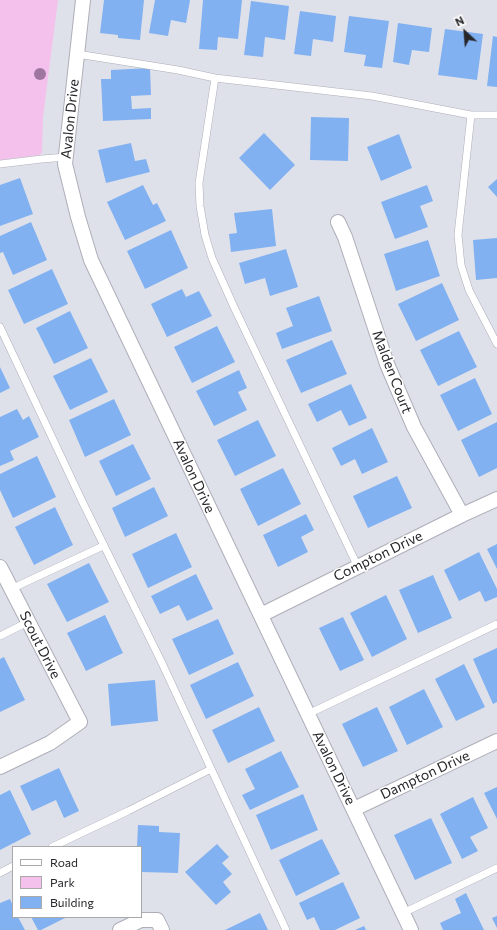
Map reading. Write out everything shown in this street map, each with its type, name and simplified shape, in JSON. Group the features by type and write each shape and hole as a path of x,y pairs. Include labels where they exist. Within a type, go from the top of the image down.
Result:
{"street":[{"name":"Avalon Drive","path":"83,0 65,164 78,217 92,260 410,930"},
{"name":"Malden Court","path":"338,222 345,237 387,364 411,420 462,515"},
{"name":"Compton Drive","path":"260,615 497,499"},
{"name":"Scout Drive","path":"0,568 80,722 50,743 0,767"},
{"name":"Dampton Drive","path":"354,810 497,742"},
{"path":"120,930 141,920 159,925"}],"lane":[{"path":"77,54 178,70 215,78 372,96 471,115 497,115"},
{"path":"215,78 199,183 200,206 204,235 221,279 358,567"},
{"path":"471,115 458,235 461,266 469,290 497,344"},
{"path":"0,164 42,158 66,157"},
{"path":"0,327 103,546 161,661 286,930"},
{"path":"11,589 103,546"},
{"path":"0,636 28,622"},
{"path":"308,714 497,624"},
{"path":"54,846 211,769"},
{"path":"0,873 12,867"},
{"path":"403,914 497,868"}],"green space":[{"path":"0,0 58,0 43,117 42,153 39,155 0,160"}],"building":[{"path":"104,0 144,0 140,40 118,38 118,35 100,33"},
{"path":"155,0 190,0 186,23 171,20 168,36 149,33"},
{"path":"203,0 242,0 238,39 218,37 217,50 199,49"},
{"path":"251,1 289,6 285,40 265,37 263,57 244,55"},
{"path":"300,11 336,16 333,42 313,39 311,56 294,54"},
{"path":"349,16 389,21 382,68 364,66 366,55 344,52"},
{"path":"398,23 432,28 429,52 412,50 409,65 393,62"},
{"path":"445,29 483,34 477,80 438,75"},
{"path":"493,36 497,37 497,87 487,86"},
{"path":"150,68 151,95 131,96 132,109 151,108 151,119 103,121 101,79 111,79 111,70"},
{"path":"311,117 349,118 348,161 310,160"},
{"path":"264,133 295,165 270,190 239,158"},
{"path":"399,134 412,168 381,181 367,147"},
{"path":"131,143 135,161 146,159 150,172 106,183 98,150"},
{"path":"20,178 33,214 0,226 0,185"},
{"path":"497,179 497,197 488,187"},
{"path":"143,185 153,205 157,203 166,221 125,240 107,202"},
{"path":"427,185 433,201 420,206 428,227 395,239 381,202"},
{"path":"272,209 276,246 231,252 229,234 237,233 234,213"},
{"path":"31,222 47,260 13,275 3,252 0,253 0,236"},
{"path":"171,230 188,268 145,289 127,251"},
{"path":"497,238 497,278 476,280 473,240"},
{"path":"428,240 440,276 396,291 384,254"},
{"path":"286,249 298,287 270,296 265,278 245,284 239,263"},
{"path":"52,269 68,304 24,324 8,290"},
{"path":"442,283 459,320 416,341 398,304"},
{"path":"182,289 186,297 199,291 212,316 167,337 151,304"},
{"path":"319,296 332,331 282,349 276,333 293,326 286,308"},
{"path":"70,311 88,348 54,364 36,328"},
{"path":"217,326 235,362 192,383 174,347"},
{"path":"459,331 477,367 438,386 420,350"},
{"path":"332,340 347,374 301,393 286,360"},
{"path":"91,358 108,392 70,410 53,376"},
{"path":"0,367 10,388 0,393"},
{"path":"239,370 247,388 238,392 247,410 214,426 196,391"},
{"path":"475,378 492,414 458,431 440,395"},
{"path":"351,384 367,418 349,426 341,410 317,422 308,404"},
{"path":"114,399 131,435 85,457 69,420"},
{"path":"17,409 23,420 29,416 39,437 10,451 14,460 0,466 0,417"},
{"path":"258,420 276,456 235,476 217,440"},
{"path":"497,422 497,468 479,477 461,440"},
{"path":"372,428 388,462 362,474 355,459 341,466 332,448"},
{"path":"133,444 151,479 116,496 99,461"},
{"path":"37,456 56,497 13,518 0,490 0,474"},
{"path":"283,468 301,504 258,526 240,489"},
{"path":"397,476 412,508 368,528 353,496"},
{"path":"154,487 168,516 125,537 112,508"},
{"path":"55,507 73,545 34,565 15,527"},
{"path":"306,514 314,530 301,537 308,552 278,567 263,535"},
{"path":"176,533 192,567 148,588 132,554"},
{"path":"497,544 497,569 487,549"},
{"path":"479,552 497,589 497,597 485,602 480,591 459,601 444,570"},
{"path":"89,563 109,602 67,622 47,584"},
{"path":"196,574 213,609 187,621 179,605 160,614 151,596"},
{"path":"433,575 452,618 418,633 399,590"},
{"path":"386,595 407,639 372,657 350,613"},
{"path":"105,615 123,653 86,671 67,633"},
{"path":"343,617 364,660 340,671 319,628"},
{"path":"218,619 234,654 189,675 172,639"},
{"path":"497,648 497,702 493,704 473,659"},
{"path":"4,657 25,700 0,712 0,659"},
{"path":"238,662 254,696 206,719 190,685"},
{"path":"464,664 485,707 456,721 435,679"},
{"path":"155,680 158,721 111,726 108,684"},
{"path":"424,689 443,727 407,745 389,707"},
{"path":"259,707 275,741 228,763 212,730"},
{"path":"377,707 398,751 363,767 342,724"},
{"path":"281,751 299,787 250,810 242,795 255,789 245,769"},
{"path":"59,768 79,811 64,818 56,800 32,811 20,786"},
{"path":"497,787 497,819 484,793"},
{"path":"10,790 31,834 0,850 0,795"},
{"path":"303,794 318,830 271,850 256,815"},
{"path":"473,797 488,828 470,837 478,851 462,859 440,814"},
{"path":"431,818 452,863 415,880 394,835"},
{"path":"138,825 159,826 159,832 180,833 178,873 142,872 142,846 137,846"},
{"path":"322,839 340,874 296,896 279,860"},
{"path":"217,844 229,857 222,863 232,874 223,882 231,892 216,905 185,872"},
{"path":"343,882 360,918 335,930 320,930 314,917 307,920 299,903"},
{"path":"466,893 484,930 443,930 440,923 461,913 455,899"},
{"path":"10,899 12,904 12,918 19,918 25,930 0,930 0,903"},
{"path":"260,913 268,930 225,930"},
{"path":"497,916 497,928 492,918"},
{"path":"32,918 65,918 41,930 38,930"},
{"path":"364,926 366,930 355,930"}]}
